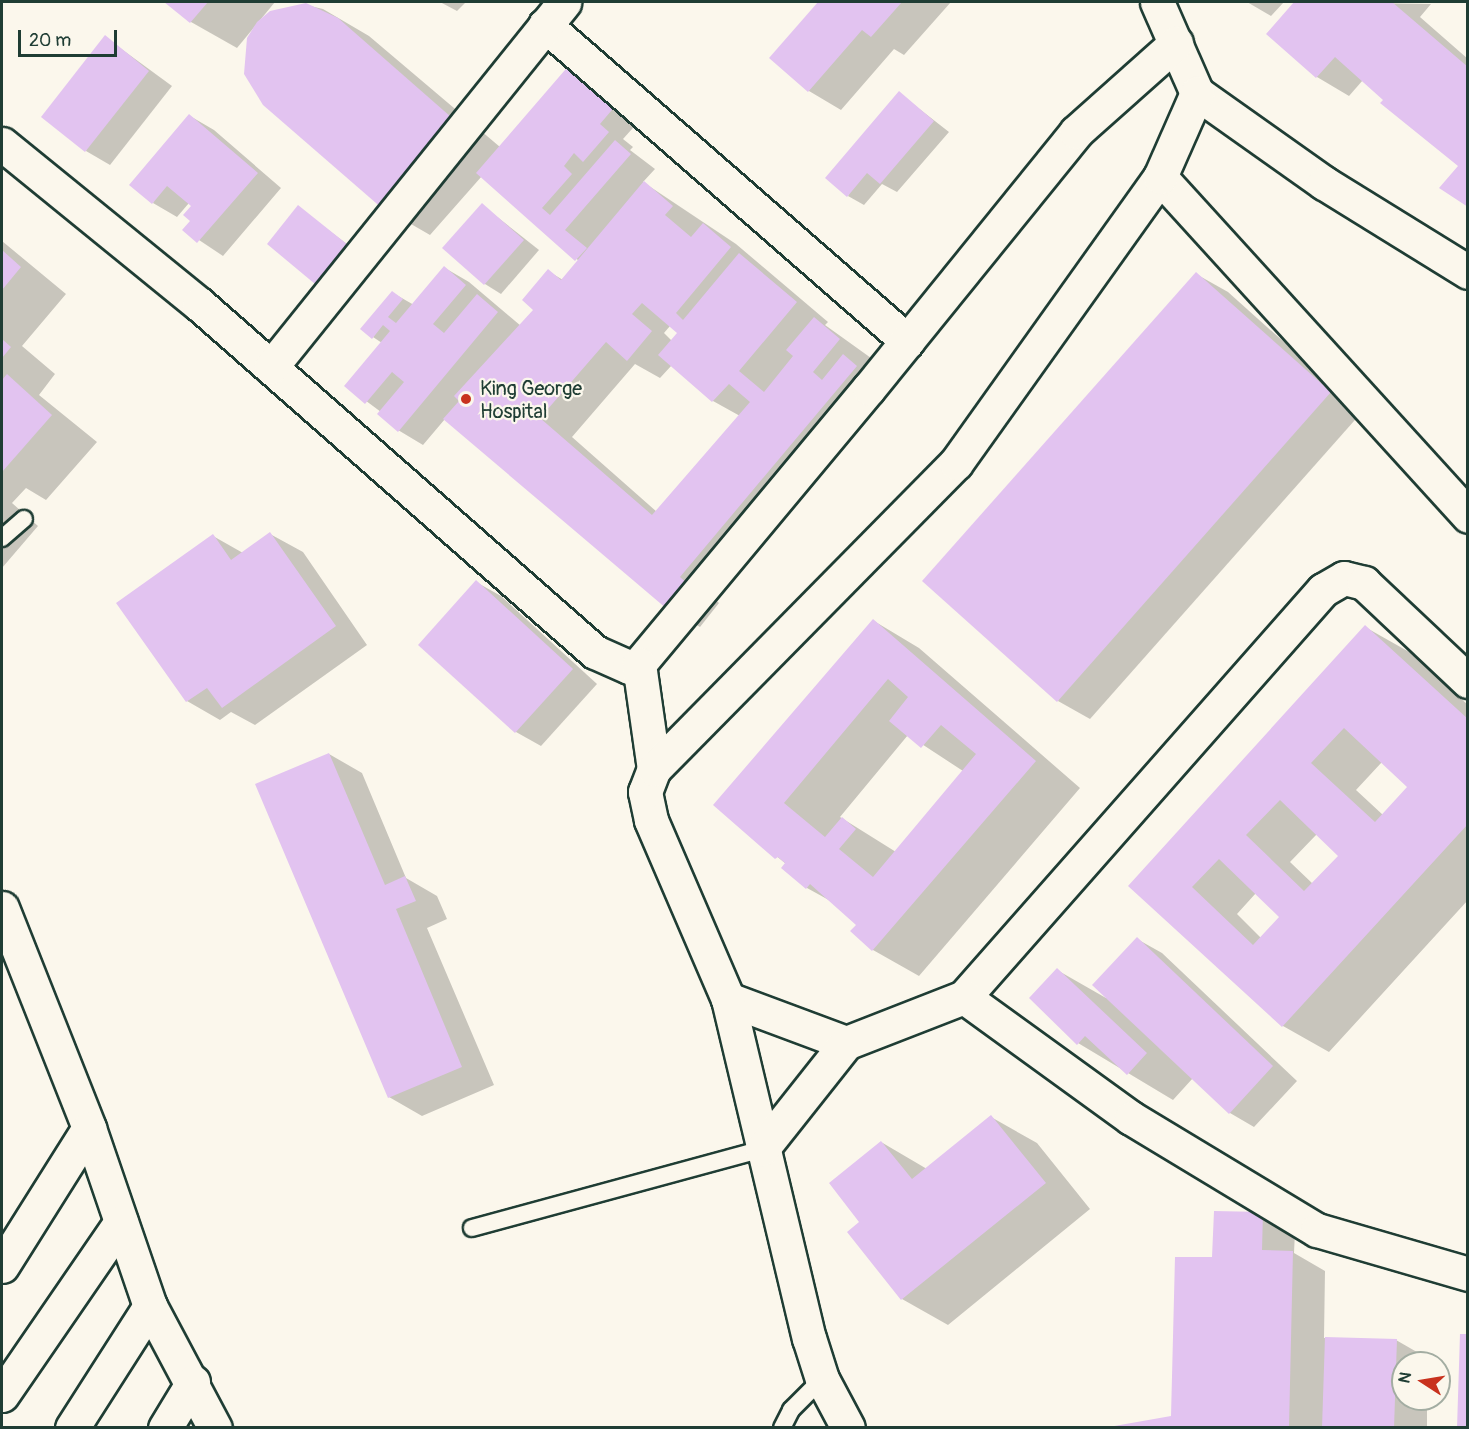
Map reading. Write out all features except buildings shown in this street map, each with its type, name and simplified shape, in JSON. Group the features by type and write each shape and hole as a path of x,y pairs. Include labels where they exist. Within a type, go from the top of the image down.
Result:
{"street":[{"path":"1157,2 1197,93 1324,183 1467,272"},
{"path":"271,367 554,13 907,341"},
{"path":"2,144 271,367 595,652 622,666 639,664 907,341 1076,132 1176,43"},
{"path":"848,1428 822,1379 762,1149 728,999 651,820 645,792 654,769 956,463 1160,177 1197,93"},
{"path":"1160,177 1467,516"},
{"path":"762,1149 846,1043 964,997 1323,590 1344,579 1364,583 1467,681"},
{"path":"639,664 654,769"},
{"path":"2,908 88,1128 150,1306 193,1382 215,1428"},
{"path":"964,997 1131,1118 1317,1230 1467,1275"},
{"path":"728,999 846,1043"},
{"path":"2,1266 88,1128"},
{"path":"2,1395 121,1222"},
{"path":"72,1428 150,1306"},
{"path":"165,1428 193,1382"}],"lane":[{"path":"2,538 24,519"},
{"path":"472,1228 762,1149"},
{"path":"782,1428 791,1410 822,1379"}],"place":[{"name":"King George Hospital","path":"466,399"}]}
